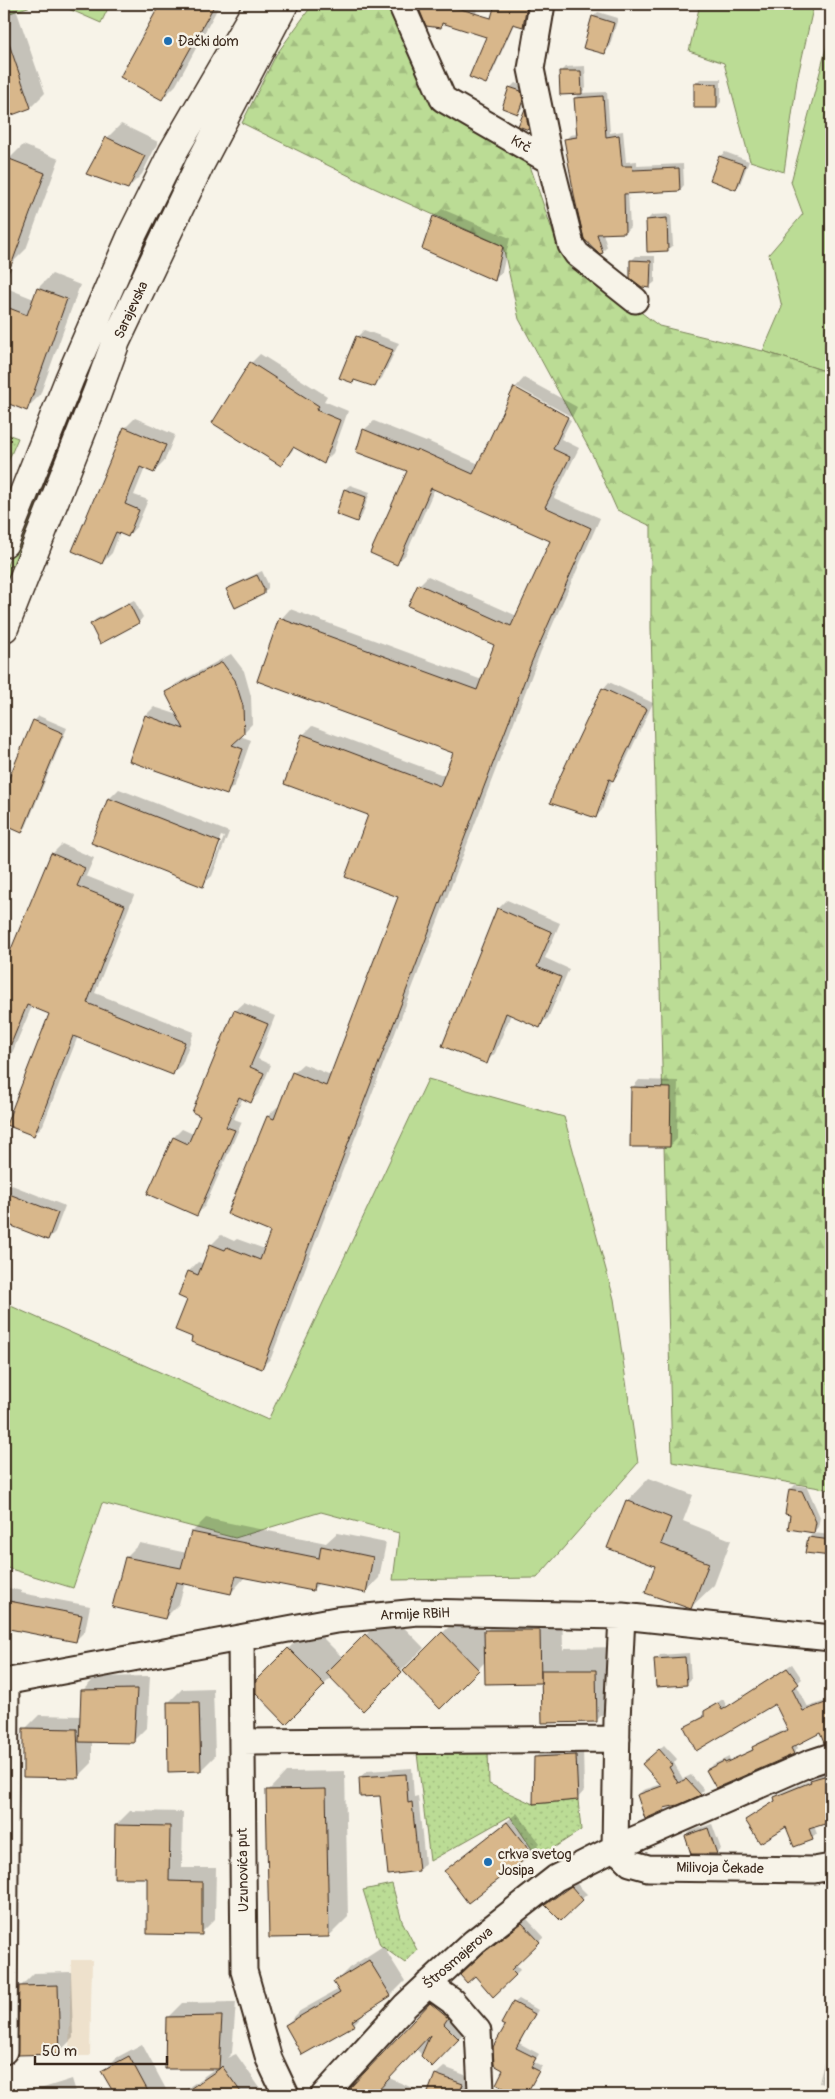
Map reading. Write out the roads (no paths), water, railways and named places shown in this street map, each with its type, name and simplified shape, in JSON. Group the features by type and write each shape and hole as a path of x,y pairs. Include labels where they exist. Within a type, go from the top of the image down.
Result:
{"main road":[{"name":"Sarajevska","path":"4,544 11,508 132,235 173,152 259,4"},
{"name":"Sarajevska","path":"4,628 98,393 116,341 200,164 284,4"}],"street":[{"name":"Krč","path":"401,4 442,99 550,162"},
{"name":"Krč","path":"542,4 531,69 550,162"},
{"path":"550,162 571,245 577,254 635,300"},
{"name":"Armije RBiH","path":"5,1682 336,1620 418,1612 622,1616 831,1638"},
{"path":"615,1848 622,1616"},
{"name":"Uzunovića put","path":"241,1638 244,1971 269,2059 286,2095"},
{"path":"4,2051 5,1682"},
{"path":"242,1742 617,1740"},
{"name":"Štrosmajerova","path":"324,2095 428,1984 474,1942 556,1878 615,1848 810,1763 831,1756"},
{"name":"Milivoja Čekade","path":"615,1848 630,1863 648,1868 814,1870 831,1867"},
{"path":"428,1984 452,2001 478,2031 481,2090 478,2095"}],"place":[{"name":"Đački dom","path":"168,41"},
{"name":"crkva svetog Josipa","path":"488,1862"}]}
